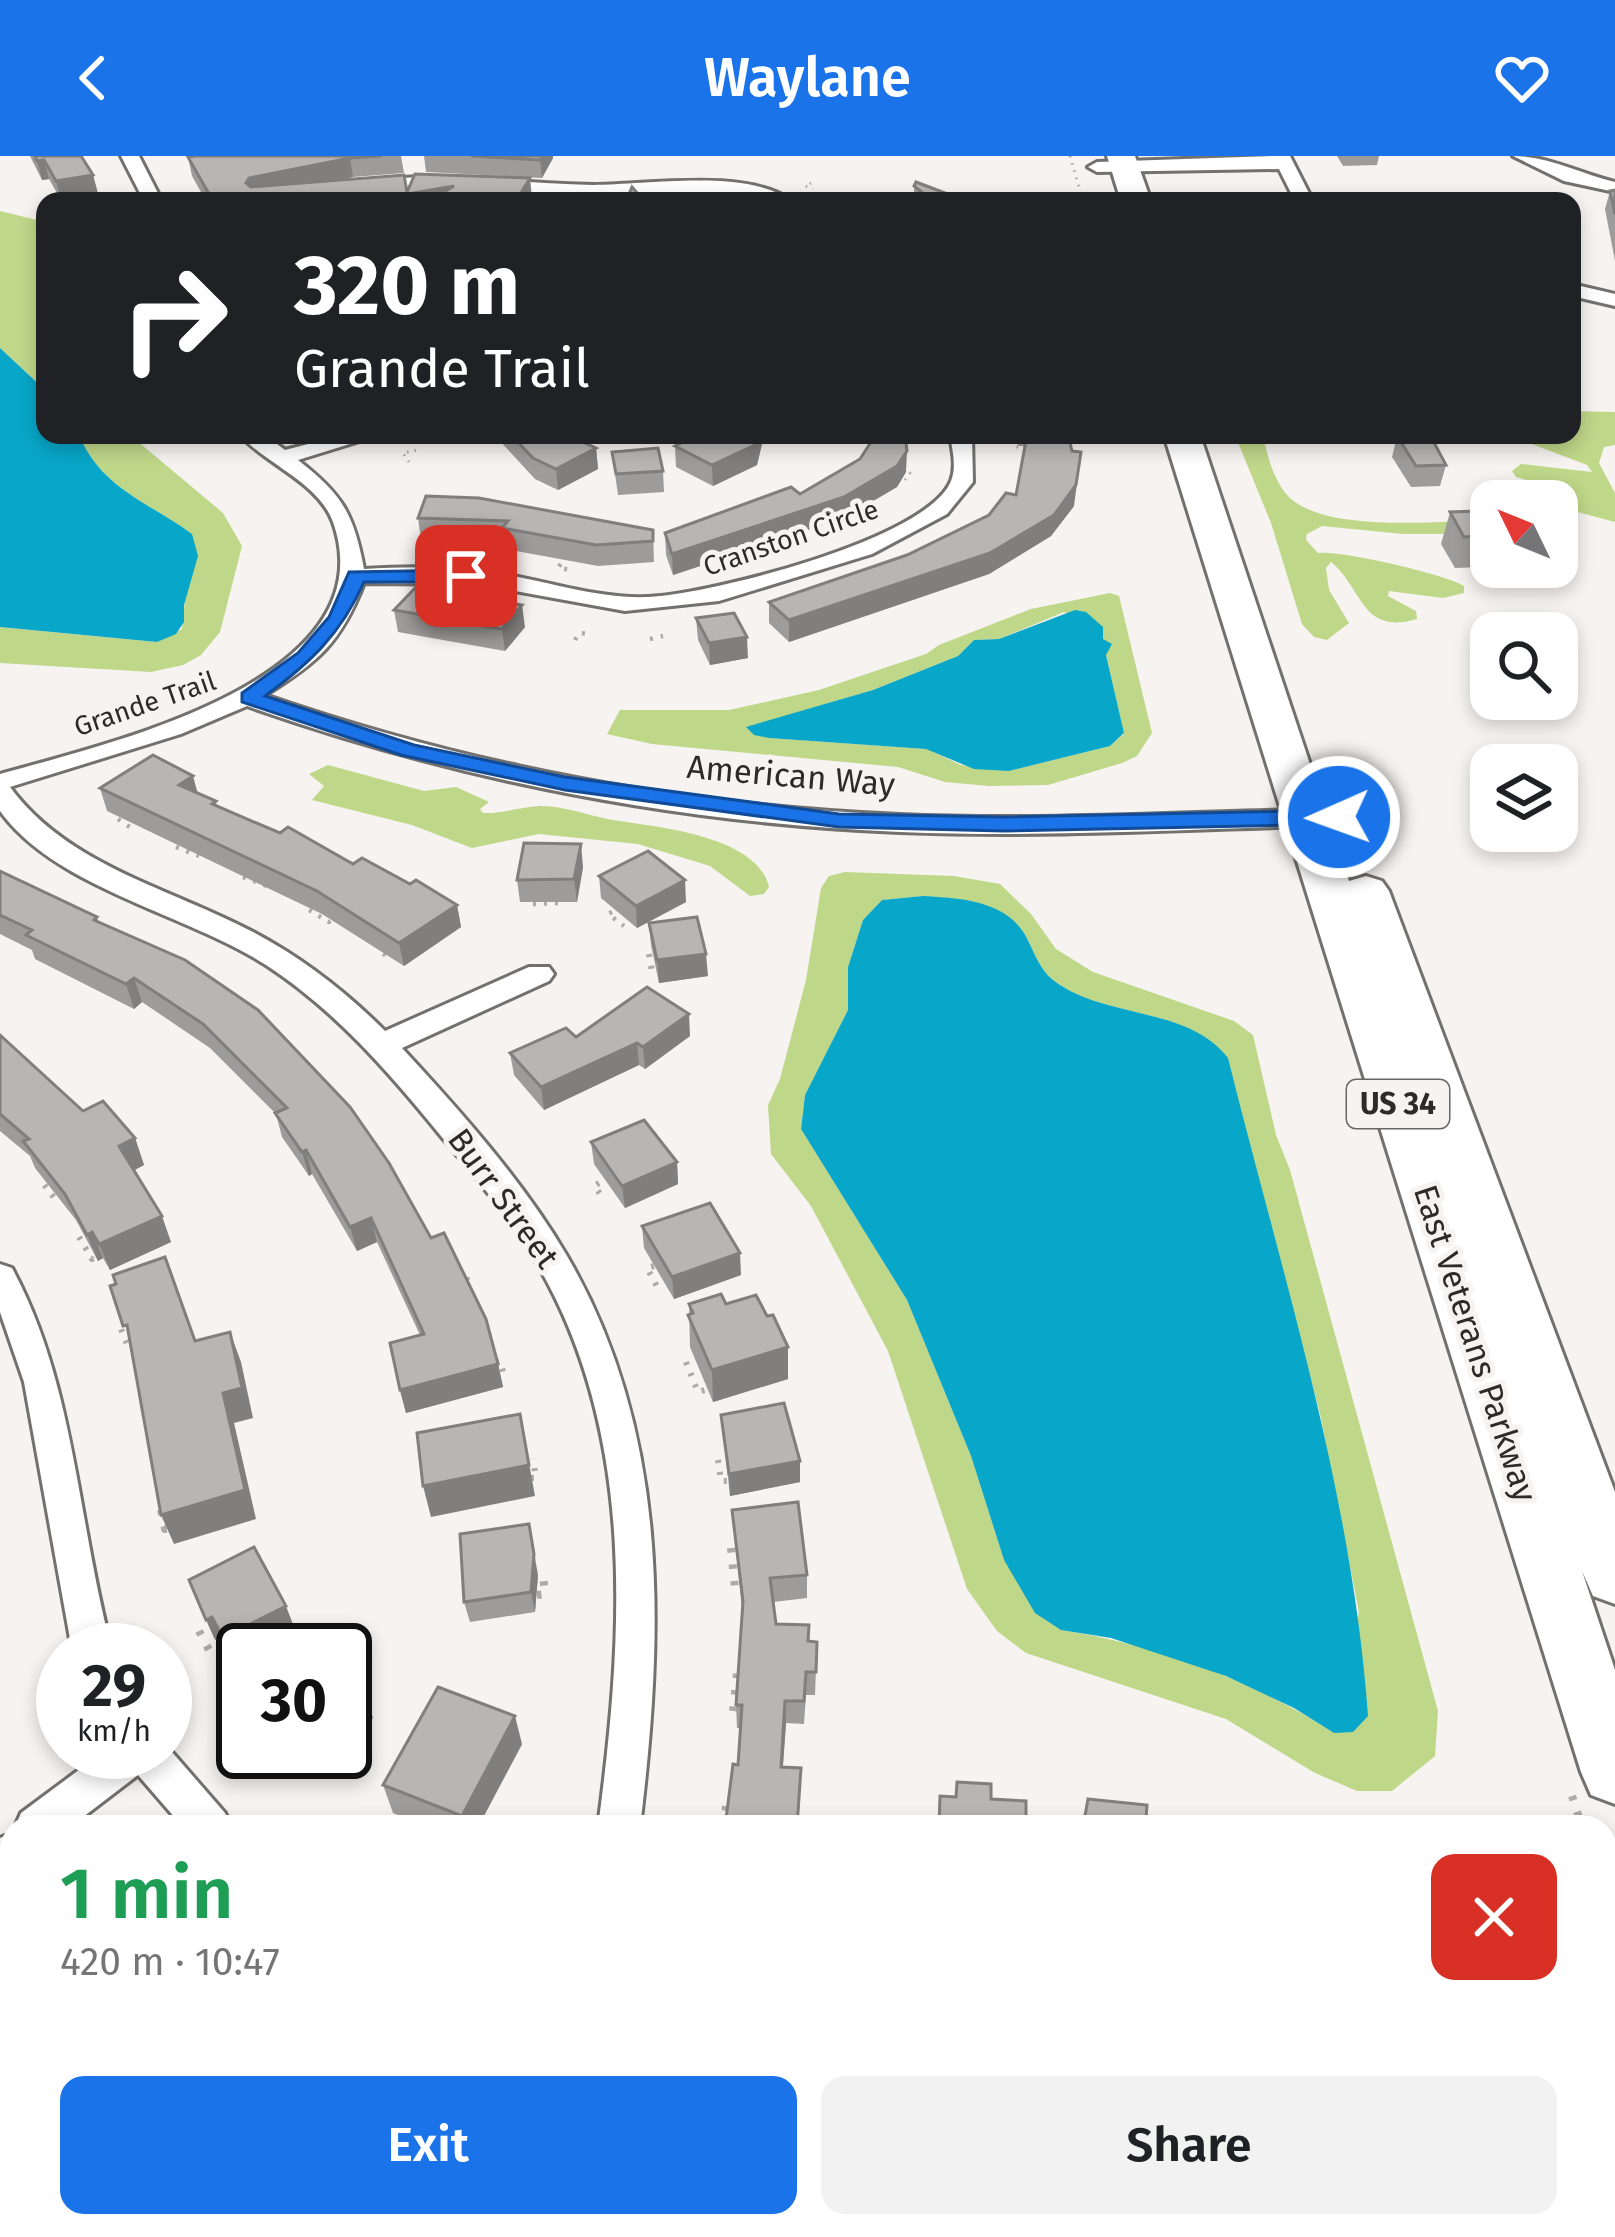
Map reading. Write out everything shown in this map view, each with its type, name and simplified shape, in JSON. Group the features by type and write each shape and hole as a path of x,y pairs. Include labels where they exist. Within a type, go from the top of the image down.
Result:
{"main road":[{"path":"1107,192 1109,162"},
{"path":"1109,162 1130,192"},
{"name":"East Veterans Parkway","path":"1185,444 1322,817 1615,1576"},
{"name":"East Veterans Parkway","path":"1219,444 1298,672 1322,817 1615,1772"}],"street":[{"path":"130,156 148,192"},
{"path":"1522,156 1570,177 1615,187"},
{"path":"1109,162 1282,160 1299,192"},
{"path":"339,189 432,182 554,192"},
{"path":"629,192 708,186 755,192"},
{"path":"1581,292 1615,300"},
{"path":"262,444 334,507 344,522 356,576"},
{"path":"280,458 334,444"},
{"name":"Cranston Circle","path":"356,576 477,577 641,604 722,596 908,530 937,513 961,486 966,463 963,444"},
{"name":"Grande Trail","path":"0,782 178,729 250,698 305,657 338,619 356,576"},
{"name":"American Way","path":"250,698 409,750 565,783 839,820 1004,824 1322,817"},
{"name":"Burr Street","path":"0,792 37,836 258,947 334,999 384,1043 530,1226 559,1272 604,1374 632,1493 640,1637 621,1815"},
{"path":"384,1043 538,974"},
{"path":"0,1277 33,1353 84,1623"},
{"path":"53,1815 103,1779"},
{"path":"166,1779 199,1815"}],"path":[{"path":"1016,444 1033,447"},
{"path":"410,462 403,453 417,450"},
{"path":"905,480 910,472 906,472"},
{"path":"863,507 873,503"},
{"path":"795,536 805,532"},
{"path":"505,540 493,554 509,558"},
{"path":"436,543 449,544"},
{"path":"570,553 558,568 573,570"},
{"path":"575,640 579,633 590,634"},
{"path":"650,639 663,636"},
{"path":"118,819 134,830"},
{"path":"176,847 199,856"},
{"path":"243,877 267,886"},
{"path":"533,904 558,903"},
{"path":"309,910 329,922 339,915"},
{"path":"612,912 608,914 624,926"},
{"path":"384,953 391,961"},
{"path":"649,954 652,973 657,972"},
{"path":"49,1178 42,1182 55,1199"},
{"path":"599,1183 594,1186 601,1195"},
{"path":"79,1237 92,1259 96,1257"},
{"path":"654,1266 647,1268 659,1290"},
{"path":"458,1276 464,1274 470,1286"},
{"path":"124,1322 119,1324 127,1345"},
{"path":"496,1362 500,1361 504,1375"},
{"path":"686,1362 698,1392 708,1389"},
{"path":"531,1478 536,1478 533,1460"},
{"path":"718,1460 721,1481 727,1481"},
{"path":"160,1499 165,1529 172,1527"},
{"path":"731,1547 735,1588 740,1588"},
{"path":"536,1595 544,1594 543,1574"},
{"path":"199,1631 209,1650 216,1646"},
{"path":"733,1711 736,1673 741,1674"},
{"path":"725,1815 726,1805"}],"green space":[{"path":"0,211 36,220 36,382 0,348"},
{"path":"1581,411 1615,412 1615,445 1604,447 1599,463 1615,493 1615,522 1578,512 1578,480 1526,480 1512,471 1521,464 1592,472 1587,465 1532,444 1581,444"},
{"path":"84,444 141,444 223,513 242,546 220,632 201,655 183,665 151,672 0,663 0,627 157,642 182,629 192,534 113,481"},
{"path":"1239,444 1265,444 1283,489 1313,511 1390,523 1470,521 1470,534 1403,534 1322,526 1307,534 1306,540 1318,553 1415,569 1464,586 1464,593 1443,598 1389,591 1388,596 1416,611 1417,619 1384,621 1365,607 1331,562 1326,568 1329,590 1349,623 1327,640 1314,637 1302,624 1271,523"},
{"path":"1110,593 1119,596 1152,733 1137,756 1048,785 989,786 945,782 898,767 652,744 607,734 620,710 729,710 819,690 926,654 1031,609","holes":["1064,612 1101,633 1124,734 1110,746 1009,771 961,765 927,749 769,738 746,728 873,690 958,656 974,640 999,639"]},
{"path":"328,765 424,791 456,787 489,802 480,809 483,813 548,806 703,837 746,856 761,869 769,887 764,894 750,896 710,866 638,844 539,834 472,848 412,825 312,800 324,786 309,774"},
{"path":"845,872 954,876 1000,884 1031,914 1056,949 1093,972 1234,1021 1253,1035 1276,1135 1290,1170 1438,1711 1435,1756 1392,1791 1357,1791 1315,1773 1226,1719 1026,1653 997,1631 967,1589 888,1351 811,1206 771,1154 768,1105 780,1079 806,980 821,888 829,876","holes":["923,896 964,900 1004,914 1024,933 1053,980 1096,1002 1190,1029 1227,1058 1320,1414 1359,1612 1334,1733 1203,1667 1133,1645 1061,1630 1004,1560 971,1456 907,1300 801,1129 805,1095 848,1010 848,967 863,920 882,900"]}],"water":[{"path":"0,348 36,382 36,444 84,444 113,481 192,534 198,556 184,622 176,634 157,642 0,627"},
{"path":"1075,610 1086,612 1103,627 1103,639 1112,644 1106,655 1124,733 1110,746 1009,771 974,769 926,749 769,738 754,735 746,727 873,690 958,656 974,640 999,639"},
{"path":"923,896 992,907 1015,922 1053,980 1097,1002 1191,1029 1228,1058 1312,1384 1347,1549 1368,1716 1353,1732 1334,1733 1226,1676 1111,1638 1061,1630 1035,1613 1004,1560 971,1456 907,1300 801,1129 805,1095 848,1010 848,967 863,920 882,900"}],"building":[{"path":"35,156 81,156 93,175 56,181 44,160 37,161"},
{"path":"382,156 249,178 246,183 251,187 404,175 407,192 208,192 188,157"},
{"path":"471,156 542,156 540,160"},
{"path":"415,174 530,178 522,192 444,192 454,186 407,192"},
{"path":"916,182 942,192 922,192 914,186"},
{"path":"520,444 596,448 556,469 533,458"},
{"path":"679,444 757,444 712,465 675,446"},
{"path":"870,444 906,444 897,466 844,497 672,554 665,533 791,487 800,494 860,459"},
{"path":"1025,444 1070,444 1072,451 1081,452 1076,485 1054,515 990,553 789,620 769,602 907,555 989,515 1006,493 1016,495"},
{"path":"1402,444 1435,444 1446,465 1416,466"},
{"path":"658,448 663,471 616,474 612,452"},
{"path":"426,496 479,498 653,530 653,541 596,545 502,528 508,521 418,518"},
{"path":"1470,511 1470,537 1464,537 1450,512"},
{"path":"415,588 522,605 502,629 394,610"},
{"path":"734,613 747,637 709,643 696,618"},
{"path":"153,755 193,776 179,785 216,801 212,804 280,833 288,827 353,864 362,858 410,884 416,880 457,905 399,943 317,891 100,788"},
{"path":"524,843 581,844 574,879 517,880"},
{"path":"648,851 685,880 636,906 599,876"},
{"path":"0,871 185,960 258,1010 350,1107 389,1163 431,1238 444,1233 486,1319 498,1364 400,1390 390,1343 424,1334 371,1218 350,1227 306,1150 302,1152 275,1113 287,1108 203,1024 134,978 126,984 26,935 32,930 0,915"},
{"path":"697,917 706,954 657,960 649,923"},
{"path":"647,987 689,1014 643,1047 637,1043 541,1087 510,1053 566,1028 576,1037"},
{"path":"0,1035 83,1111 103,1101 135,1138 119,1146 162,1216 99,1244 92,1232 87,1235 65,1194 23,1141 29,1139 0,1114"},
{"path":"644,1120 677,1162 622,1186 591,1142"},
{"path":"710,1203 740,1253 672,1277 642,1226"},
{"path":"165,1257 195,1341 230,1332 242,1388 223,1393 245,1490 161,1515 127,1325 123,1326 110,1286 116,1284 113,1275"},
{"path":"721,1294 726,1304 756,1295 767,1316 773,1315 788,1347 712,1370 688,1315 693,1313 689,1304"},
{"path":"784,1403 800,1461 729,1474 721,1415"},
{"path":"520,1414 529,1465 423,1486 417,1433"},
{"path":"798,1502 807,1575 770,1578 776,1624 809,1625 808,1641 817,1642 816,1672 806,1672 804,1701 785,1701 781,1767 801,1768 798,1815 727,1815 733,1764 738,1765 742,1705 736,1705 743,1601 732,1510"},
{"path":"529,1524 534,1554 531,1592 464,1602 460,1534"},
{"path":"254,1547 286,1606 253,1623 216,1625 212,1617 206,1620 189,1580"},
{"path":"438,1687 515,1716 463,1815 383,1785"},
{"path":"957,1782 991,1784 991,1799 1026,1801 1026,1815 939,1815 940,1796 956,1797"},
{"path":"1088,1799 1147,1805 1146,1815 1085,1815"}],"route":[{"path":"466,576 356,576 338,619 305,657 250,698 409,750 565,783 839,820 1004,824 1339,817"}]}
